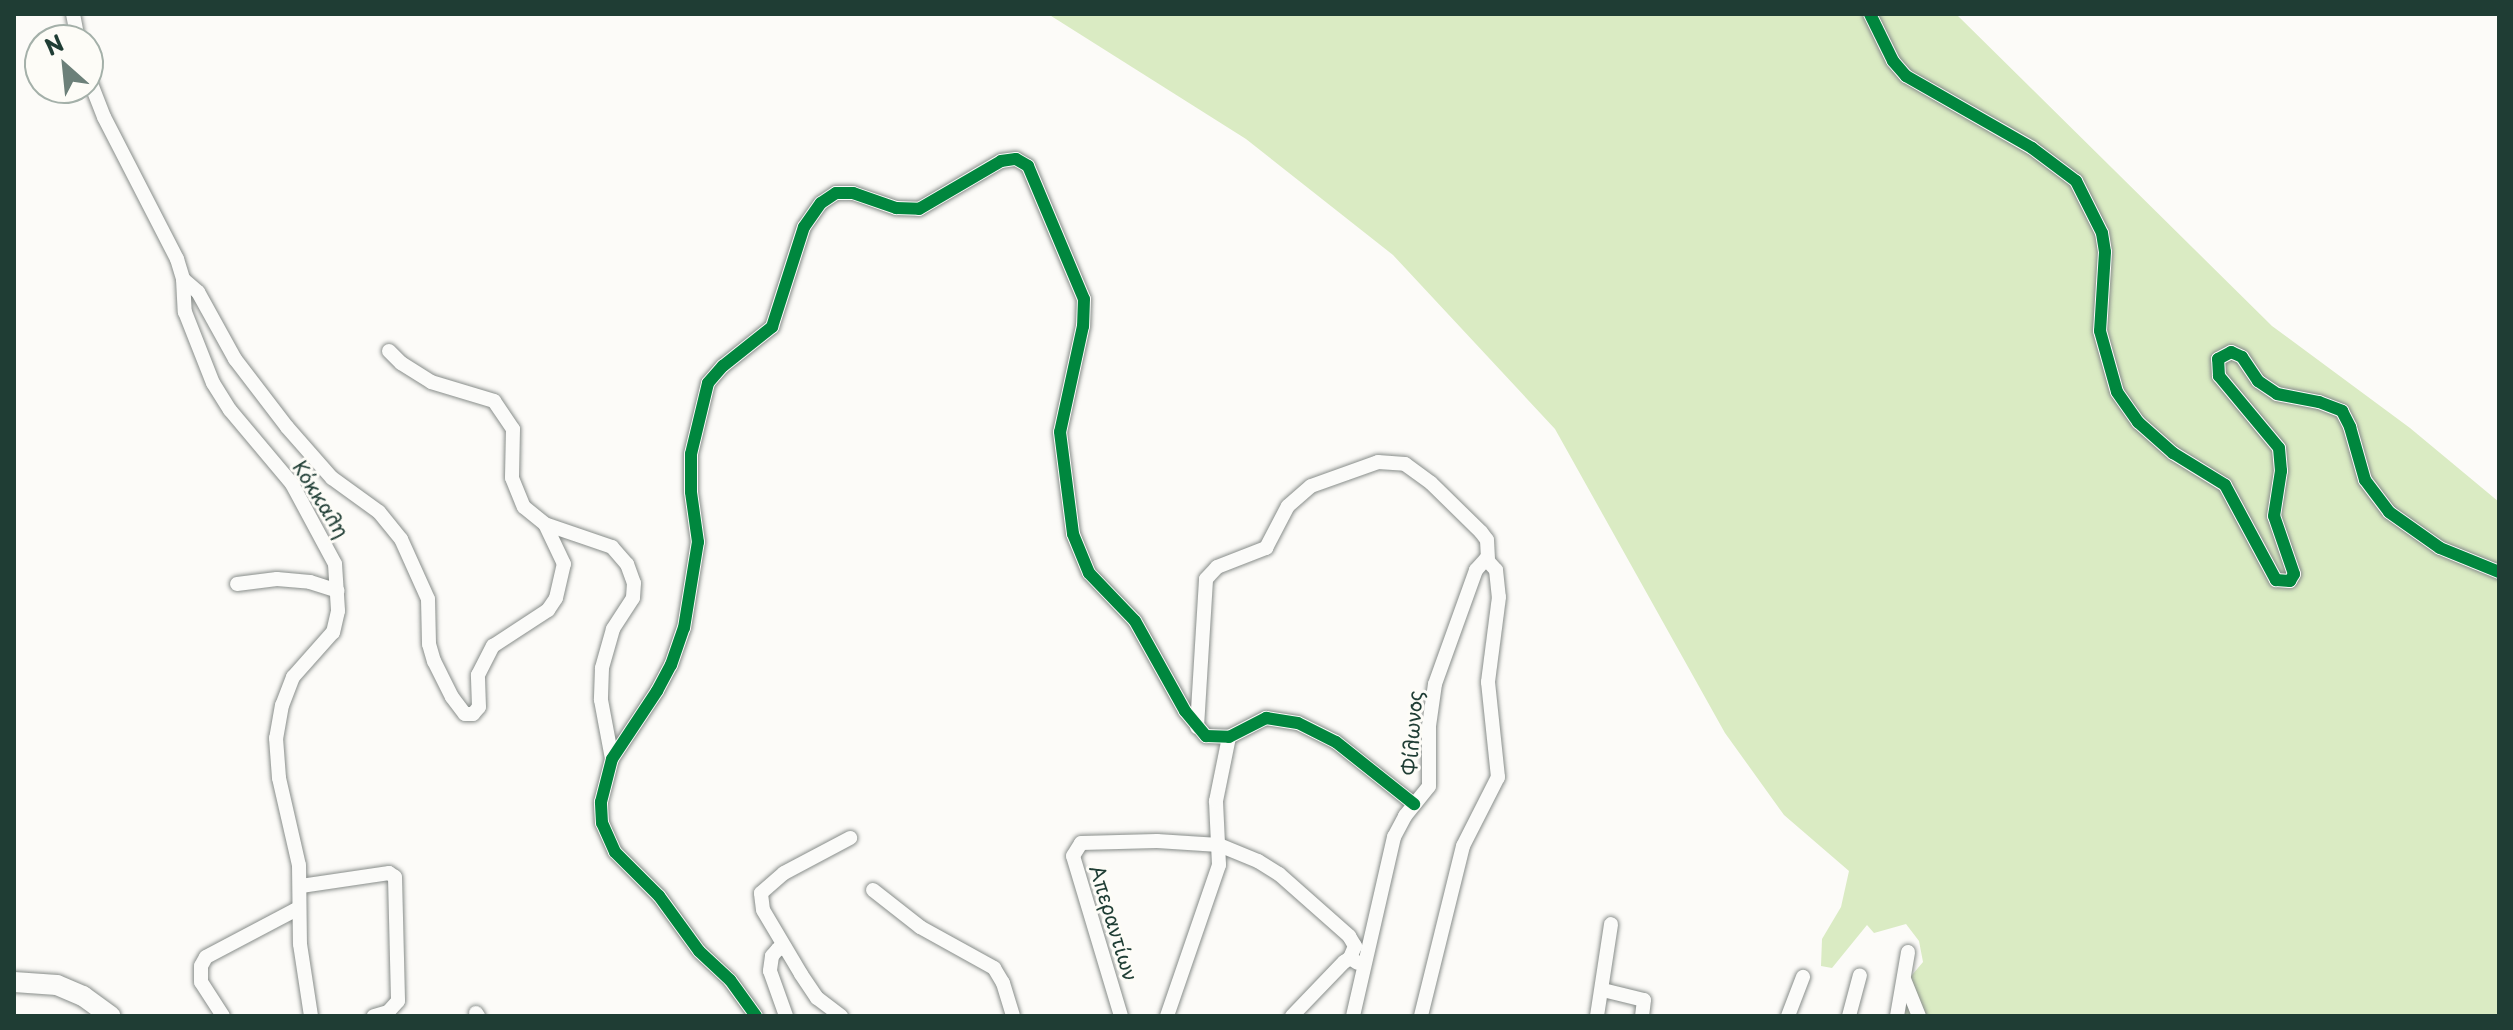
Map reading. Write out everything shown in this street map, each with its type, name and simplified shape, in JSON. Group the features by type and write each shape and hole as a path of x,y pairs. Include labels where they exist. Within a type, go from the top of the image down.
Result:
{"street":[{"path":"1870,14 1893,61 1906,76 2032,148 2076,181 2102,233 2105,252 2100,331 2117,392 2138,422 2173,453 2225,485 2276,580 2290,581 2294,574 2274,516 2281,471 2279,448 2219,376 2218,359 2231,352 2242,357 2258,381 2277,394 2319,402 2342,411 2350,427 2365,480 2389,512 2440,548 2499,572"},
{"name":"Κόκκαλη","path":"99,104 177,259 183,279 185,312 213,383 230,410 297,492 332,555 338,591 333,632 326,645 298,670 277,720 279,778 301,886 300,944 311,1016"},
{"path":"756,1016 730,980 686,936 659,896 609,841 602,823 601,802 612,759 657,691 684,628 698,542 691,492 691,454 705,391 716,373 772,327 798,244 813,213 828,197 844,192 896,208 919,209 1001,161 1016,159 1028,166 1084,299 1083,326 1060,432 1076,547 1089,573 1147,639 1197,727 1211,738 1229,737 1266,718 1298,723 1336,742 1414,804"},
{"path":"183,279 198,292 235,359 287,427 325,471 379,512 401,539 428,599 429,644 434,661 452,697 465,714 473,714 479,707 478,675 493,646 548,610 556,598 564,564 545,524"},
{"path":"389,351 426,379 485,397 502,409 513,429 512,478 517,495 528,512 545,524 612,547 623,556 633,577 633,598 613,629 602,668 602,712 612,759"},
{"path":"1197,727 1206,579 1217,567 1266,548 1288,506 1311,486 1378,462 1405,464 1431,483 1481,532 1487,540 1499,605 1488,682 1498,777 1493,794 1463,846 1421,1016"},
{"name":"Φίλωνος","path":"1353,1016 1394,837 1430,781 1429,726 1435,684 1476,570 1481,562 1492,565"},
{"path":"237,584 277,579 310,582 338,591"},
{"path":"1167,1016 1217,873 1216,801 1229,737"},
{"path":"841,1016 817,998 763,910 761,893 764,887 850,838"},
{"name":"Απεραντίων","path":"1121,1016 1073,856 1081,843 1166,841 1219,845"},
{"path":"1219,845 1258,861 1282,876 1349,936 1355,946 1350,958 1292,1016"},
{"path":"301,886 389,873 395,877 398,1001 388,1012 374,1016"},
{"path":"873,890 920,927 994,968 1005,988 1013,1016"},
{"path":"223,1016 201,982 201,966 206,957 299,908"},
{"path":"1597,1016 1611,924"},
{"path":"785,948 778,949 772,956 770,971 786,1016"},
{"path":"1897,1016 1908,952"},
{"path":"1350,958 1366,968"},
{"path":"1849,1016 1860,975"},
{"path":"1788,1016 1803,977"},
{"path":"1904,978 1919,1016"},
{"path":"14,982 57,985 83,996 111,1016"},
{"path":"1603,990 1644,1000 1654,1016"},
{"path":"1642,1016 1644,1000"}],"green space":[{"path":"1048,14 1956,14 2272,326 2410,428 2499,502 2499,1016 1905,1016 1907,981 1923,962 1919,941 1906,924 1874,933 1867,925 1832,968 1821,966 1822,939 1841,907 1849,871 1784,815 1725,733 1555,429 1393,255 1246,139"}],"cycle path":[{"path":"1870,14 1893,61 1906,76 2032,148 2076,181 2102,233 2105,252 2100,331 2117,392 2138,422 2173,453 2225,485 2276,580 2290,581 2294,574 2274,516 2281,471 2279,448 2219,376 2218,359 2231,352 2242,357 2258,381 2277,394 2319,402 2342,411 2350,427 2365,480 2389,512 2440,548 2499,572"},
{"path":"756,1016 730,980 699,951 659,896 615,852 602,823 601,802 612,759 657,691 671,665 684,628 698,542 691,492 691,454 708,383 723,366 772,327 804,227 821,203 836,193 853,193 896,208 919,209 1001,161 1016,159 1028,166 1084,299 1083,326 1060,432 1073,534 1089,573 1135,621 1185,711 1206,736 1229,737 1266,718 1298,723 1336,742 1414,804"}]}
